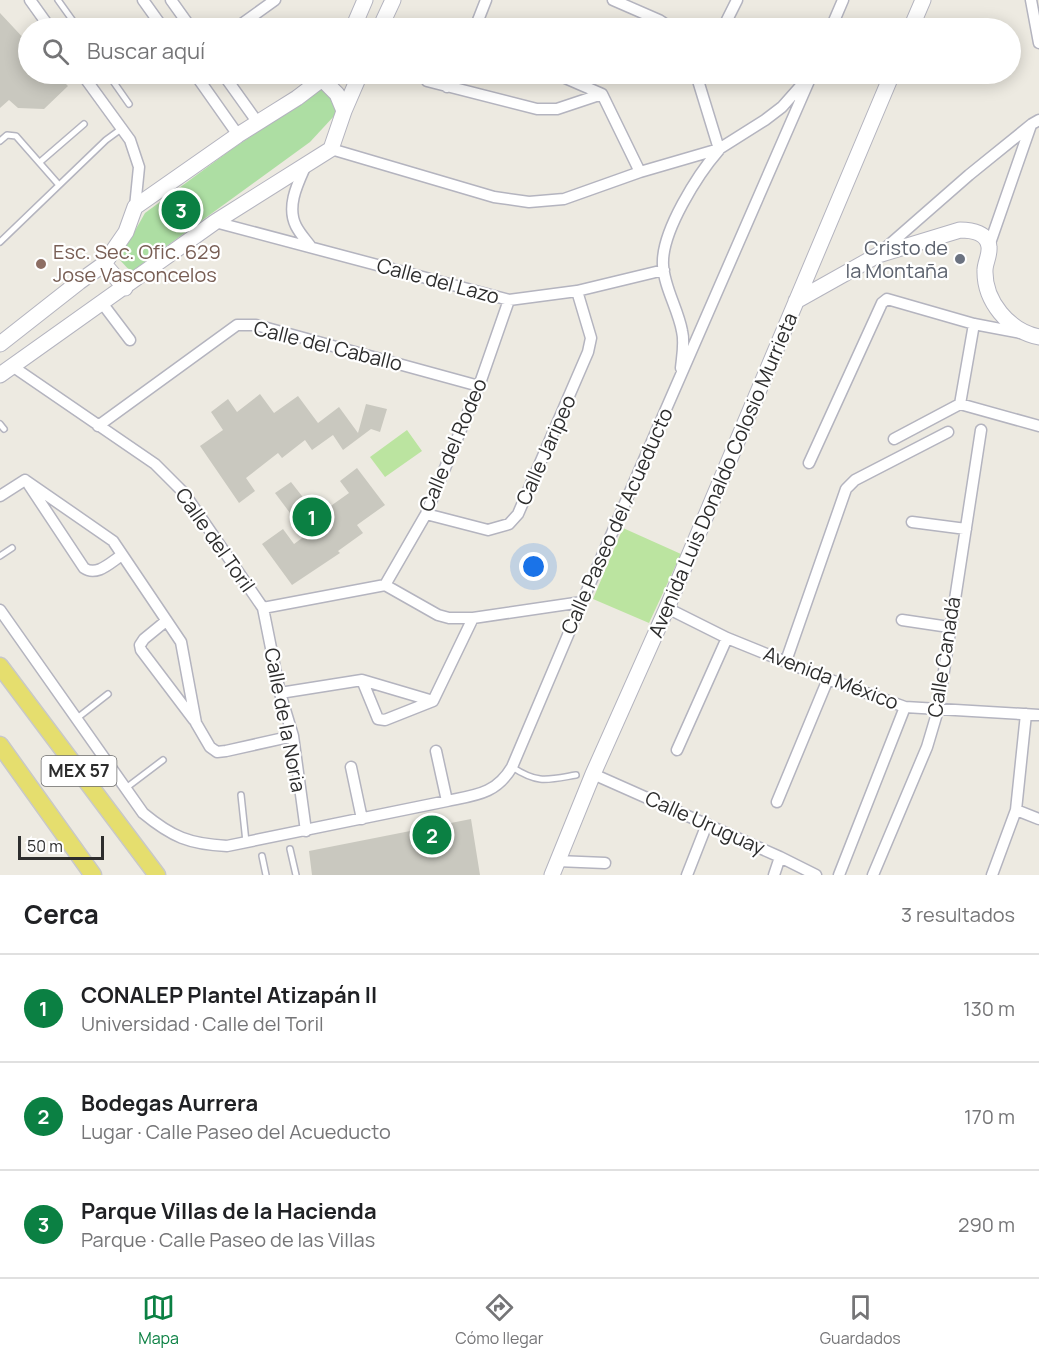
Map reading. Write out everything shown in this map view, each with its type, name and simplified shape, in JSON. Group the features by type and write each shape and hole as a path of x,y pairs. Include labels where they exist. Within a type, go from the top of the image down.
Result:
{"main road":[{"name":"MEX 57","path":"0,666 157,875"},
{"name":"MEX 57","path":"0,745 93,875"}],"street":[{"path":"30,0 43,18"},
{"path":"143,0 156,18"},
{"path":"171,0 184,18"},
{"path":"250,18 275,0"},
{"path":"357,18 365,0"},
{"path":"385,18 393,0"},
{"path":"479,18 486,0"},
{"path":"613,0 638,5 656,18"},
{"path":"728,18 736,0"},
{"path":"835,18 843,0"},
{"path":"915,18 923,0"},
{"path":"1031,0 1039,43"},
{"path":"0,344 105,264 126,232 135,207 139,167 130,140 92,84"},
{"path":"202,84 238,135"},
{"path":"230,84 258,123"},
{"path":"135,207 315,84"},
{"path":"330,84 344,111"},
{"path":"6,370 125,288 215,222 331,149 356,84"},
{"path":"437,84 537,109 557,109 602,94"},
{"path":"579,84 602,94 640,172"},
{"path":"699,84 719,150"},
{"name":"Calle Paseo del Acueducto","path":"0,610 143,813 163,830 181,839 202,845 227,846 484,793 495,788 512,767 681,375 794,102 806,84"},
{"name":"Avenida Luis Donaldo Colosio Murrieta","path":"554,868 667,608 888,84"},
{"path":"331,149 494,197 530,202 564,199 640,172 719,150 782,107 794,102"},
{"path":"878,255 969,175 1035,122"},
{"path":"1034,336 1003,317 995,307 986,277 989,246 1035,122"},
{"path":"681,375 683,334 664,270 664,252 672,227 693,184 719,150"},
{"path":"307,163 296,186 292,209 296,226 310,247"},
{"name":"Calle del Lazo","path":"215,222 509,300 577,291 664,270"},
{"path":"796,301 878,255 960,230 976,231 984,237 989,246"},
{"path":"105,264 125,288"},
{"name":"Calle Jaripeo","path":"426,514 489,530 509,524 518,514 588,352 591,338 577,291"},
{"path":"808,463 882,303 887,299 974,324 1034,336"},
{"name":"Calle del Rodeo","path":"385,585 426,514 479,386 509,300"},
{"path":"102,303 130,340"},
{"path":"960,404 974,324"},
{"name":"Calle del Caballo","path":"98,426 237,325 256,325 479,386"},
{"name":"Calle del Toril","path":"6,370 155,464 184,493 263,609 385,585"},
{"path":"894,439 960,404 1039,426"},
{"name":"Calle Canadá","path":"873,875 927,747 938,710 981,430"},
{"path":"786,661 846,489 855,480 948,432"},
{"path":"0,496 26,480"},
{"path":"26,480 113,541 181,642 196,723"},
{"path":"26,480 84,568 90,572 98,571 122,555"},
{"path":"912,522 966,529"},
{"path":"385,585 438,615 449,618 473,618 582,602"},
{"name":"Avenida México","path":"667,608 728,638 828,679 905,707 1039,715"},
{"name":"Calle de la Noria","path":"263,609 280,693 293,736 306,831"},
{"path":"362,680 378,719 385,720 433,701 473,618"},
{"path":"902,620 950,627"},
{"path":"166,621 144,639 140,645 141,650 196,723 210,747 217,752 293,736"},
{"path":"678,750 728,638"},
{"path":"777,802 828,679"},
{"path":"280,693 362,680 433,701"},
{"path":"839,875 905,707"},
{"path":"992,875 1016,810 1026,714"},
{"path":"436,751 447,801"},
{"path":"351,767 362,819"},
{"name":"Calle Uruguay","path":"593,774 816,875"},
{"path":"1016,810 1039,819"},
{"path":"687,875 707,824"},
{"path":"774,875 780,857"},
{"path":"554,868 605,863"}],"lane":[{"path":"58,0 71,18"},
{"path":"115,84 129,104"},
{"path":"40,162 84,124"},
{"path":"0,242 106,140 121,129"},
{"path":"0,141 7,135 16,136 59,185"},
{"path":"0,556 12,548"},
{"path":"76,719 108,694"},
{"path":"126,788 163,760"},
{"path":"512,767 543,781 576,775"},
{"path":"241,795 246,842"},
{"path":"290,849 296,875"},
{"path":"262,856 266,875"}],"green space":[{"path":"323,88 337,104 335,115 310,142 131,272 119,259 145,213 232,149"},
{"path":"407,430 422,451 385,477 370,457"},
{"path":"623,528 681,554 649,623 593,599"}],"building":[{"path":"0,13 18,32 18,84 66,84 68,86 44,109 18,108 9,100 0,108"},
{"path":"260,394 274,413 298,396 318,423 339,407 358,433 366,404 387,409 380,432 371,429 343,450 333,435 312,450 305,440 282,458 278,453 246,478 255,491 239,503 200,446 223,430 211,412 228,399 237,412"},
{"path":"357,468 385,505 357,525 363,533 338,551 340,553 292,585 262,544 283,529 294,544 324,522 318,515 349,493 340,481"},
{"path":"291,482 309,505 293,517 275,493"},
{"path":"471,819 480,875 312,875 309,851"}],"place":[{"name":"Parque Villas de la Hacienda","path":"181,210"},
{"name":"Cristo de la Montaña","path":"960,259"},
{"name":"Esc. Sec. Ofic. 629 Jose Vasconcelos","path":"41,264"},
{"name":"CONALEP Plantel Atizapán II","path":"312,517"},
{"name":"Bodegas Aurrera","path":"432,835"}]}
